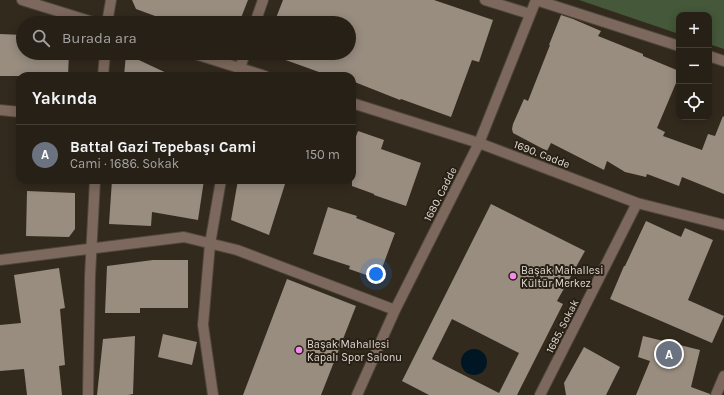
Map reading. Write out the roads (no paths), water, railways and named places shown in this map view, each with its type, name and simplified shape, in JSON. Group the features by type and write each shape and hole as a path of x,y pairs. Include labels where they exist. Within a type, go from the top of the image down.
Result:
{"street":[{"path":"22,0 73,16"},
{"path":"108,16 111,0"},
{"path":"257,16 263,0"},
{"path":"485,0 530,14"},
{"path":"536,0 676,45"},
{"name":"1680. Cadde","path":"357,395 395,310 479,143 536,0"},
{"path":"712,57 724,61"},
{"path":"103,72 104,60"},
{"path":"209,60 239,72 243,60"},
{"name":"1690. Cadde","path":"356,104 479,143 637,203 724,225"},
{"path":"0,110 16,112"},
{"path":"88,395 89,284 95,184"},
{"path":"213,395 203,325 210,244 220,184"},
{"name":"1685. Sokak","path":"540,395 637,203"},
{"path":"0,260 184,237 237,250 395,310"},
{"path":"716,395 724,376"}],"water":[{"path":"474,349 483,353 487,362 483,371 474,375 465,371 461,362 465,353"}],"place":[{"name":"Başak Mahallesi Kültür Merkez","path":"513,276"},
{"name":"Başak Mahallesi Kapalı Spor Salonu","path":"299,350"},
{"name":"Battal Gazi Tepebaşı Cami","path":"669,354"}]}
